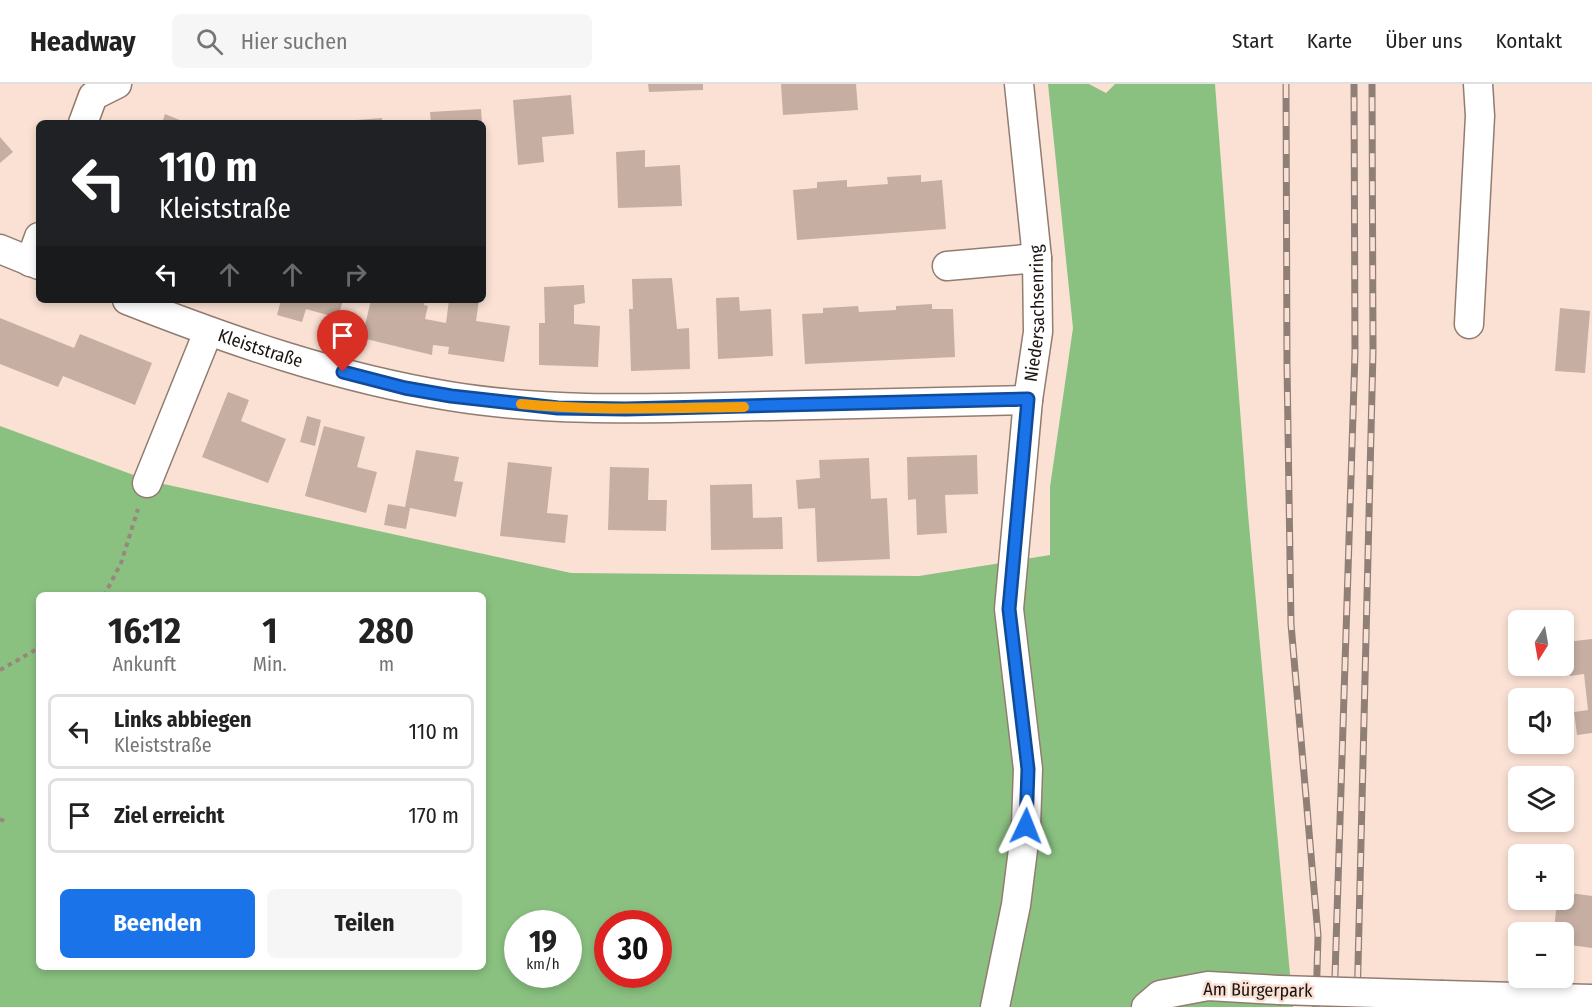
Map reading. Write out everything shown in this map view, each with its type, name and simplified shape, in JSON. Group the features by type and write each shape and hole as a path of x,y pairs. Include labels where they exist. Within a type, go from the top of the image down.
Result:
{"street":[{"path":"84,120 93,96 117,84"},
{"name":"Niedersachsenring","path":"995,1007 1016,905 1026,826 1028,769 1009,609 1028,399 1038,333 1037,258 1019,84"},
{"path":"1469,324 1480,116 1478,84"},
{"path":"0,249 36,255"},
{"path":"947,266 1037,258"},
{"name":"Kleiststraße","path":"135,303 208,332 301,361 405,388 484,401 558,408 626,409 1028,399"},
{"name":"Kleiststraße","path":"147,483 208,332"},
{"name":"Am Bürgerpark","path":"1146,1007 1160,995 1208,986 1592,999"}],"path":[{"path":"107,592 121,563 147,483"},
{"path":"0,670 36,650"}],"green space":[{"path":"1048,84 1089,84 1106,93 1115,84 1215,84 1248,514 1293,1007 0,1007 0,426 150,481 571,573 919,576 1050,555 1050,487 1073,328"}],"building":[{"path":"648,84 703,84 703,90 649,92"},
{"path":"781,84 856,84 858,110 783,115"},
{"path":"571,95 574,134 542,137 544,162 518,165 513,100"},
{"path":"481,109 482,120 431,120 430,112"},
{"path":"165,114 180,120 163,120"},
{"path":"382,118 382,120 357,120"},
{"path":"0,137 13,152 0,163"},
{"path":"645,150 645,167 680,165 682,206 618,208 616,152"},
{"path":"921,175 921,182 942,180 946,229 797,240 793,190 817,188 817,182 847,180 847,187 888,184 887,177"},
{"path":"672,278 677,329 689,328 690,369 631,371 629,309 633,309 632,279"},
{"path":"584,285 585,303 574,305 574,324 600,326 598,367 539,365 539,323 545,323 544,287"},
{"path":"739,297 740,311 771,309 773,356 718,359 716,298"},
{"path":"280,303 342,303 338,318 306,309 302,322 277,315"},
{"path":"370,303 424,303 428,306 425,319 446,323 449,303 479,303 476,321 510,326 504,362 448,354 449,347 433,345 432,355 362,338"},
{"path":"932,304 932,309 953,309 955,357 805,364 802,314 823,313 823,308 858,306 859,312 896,310 896,306"},
{"path":"1560,308 1590,311 1585,373 1555,371"},
{"path":"0,318 74,348 80,334 152,363 135,405 63,376 58,387 0,364"},
{"path":"228,392 249,400 241,421 286,439 268,483 202,457"},
{"path":"307,416 321,420 315,446 300,442"},
{"path":"324,426 365,437 357,467 377,472 366,513 305,496"},
{"path":"416,450 459,457 454,481 463,482 456,517 410,508 406,529 384,525 388,504 405,507"},
{"path":"977,455 978,494 945,495 947,533 917,535 916,499 908,500 907,457"},
{"path":"869,458 871,499 887,498 890,559 817,562 815,508 798,509 796,480 820,478 819,460"},
{"path":"508,462 552,467 547,513 568,515 565,543 500,536"},
{"path":"610,467 649,468 648,500 667,500 666,531 608,530"},
{"path":"752,484 753,518 782,517 783,549 711,550 710,485"},
{"path":"1592,639 1592,733 1577,735 1574,712 1588,710 1584,674 1574,675 1574,641"},
{"path":"1574,894 1592,896 1592,948 1574,946 1574,922 1555,922 1556,910 1574,910"}],"railway":[{"path":"1286,84 1291,624 1318,935 1316,1007"},
{"path":"1334,1007 1355,353 1354,84"},
{"path":"1357,1007 1373,351 1372,84"}],"slow traffic":[{"path":"521,404 558,408 626,409 744,407"}],"route":[{"path":"343,372 405,388 451,396 558,408 626,409 1028,399 1009,609 1028,769 1026,826"}]}
